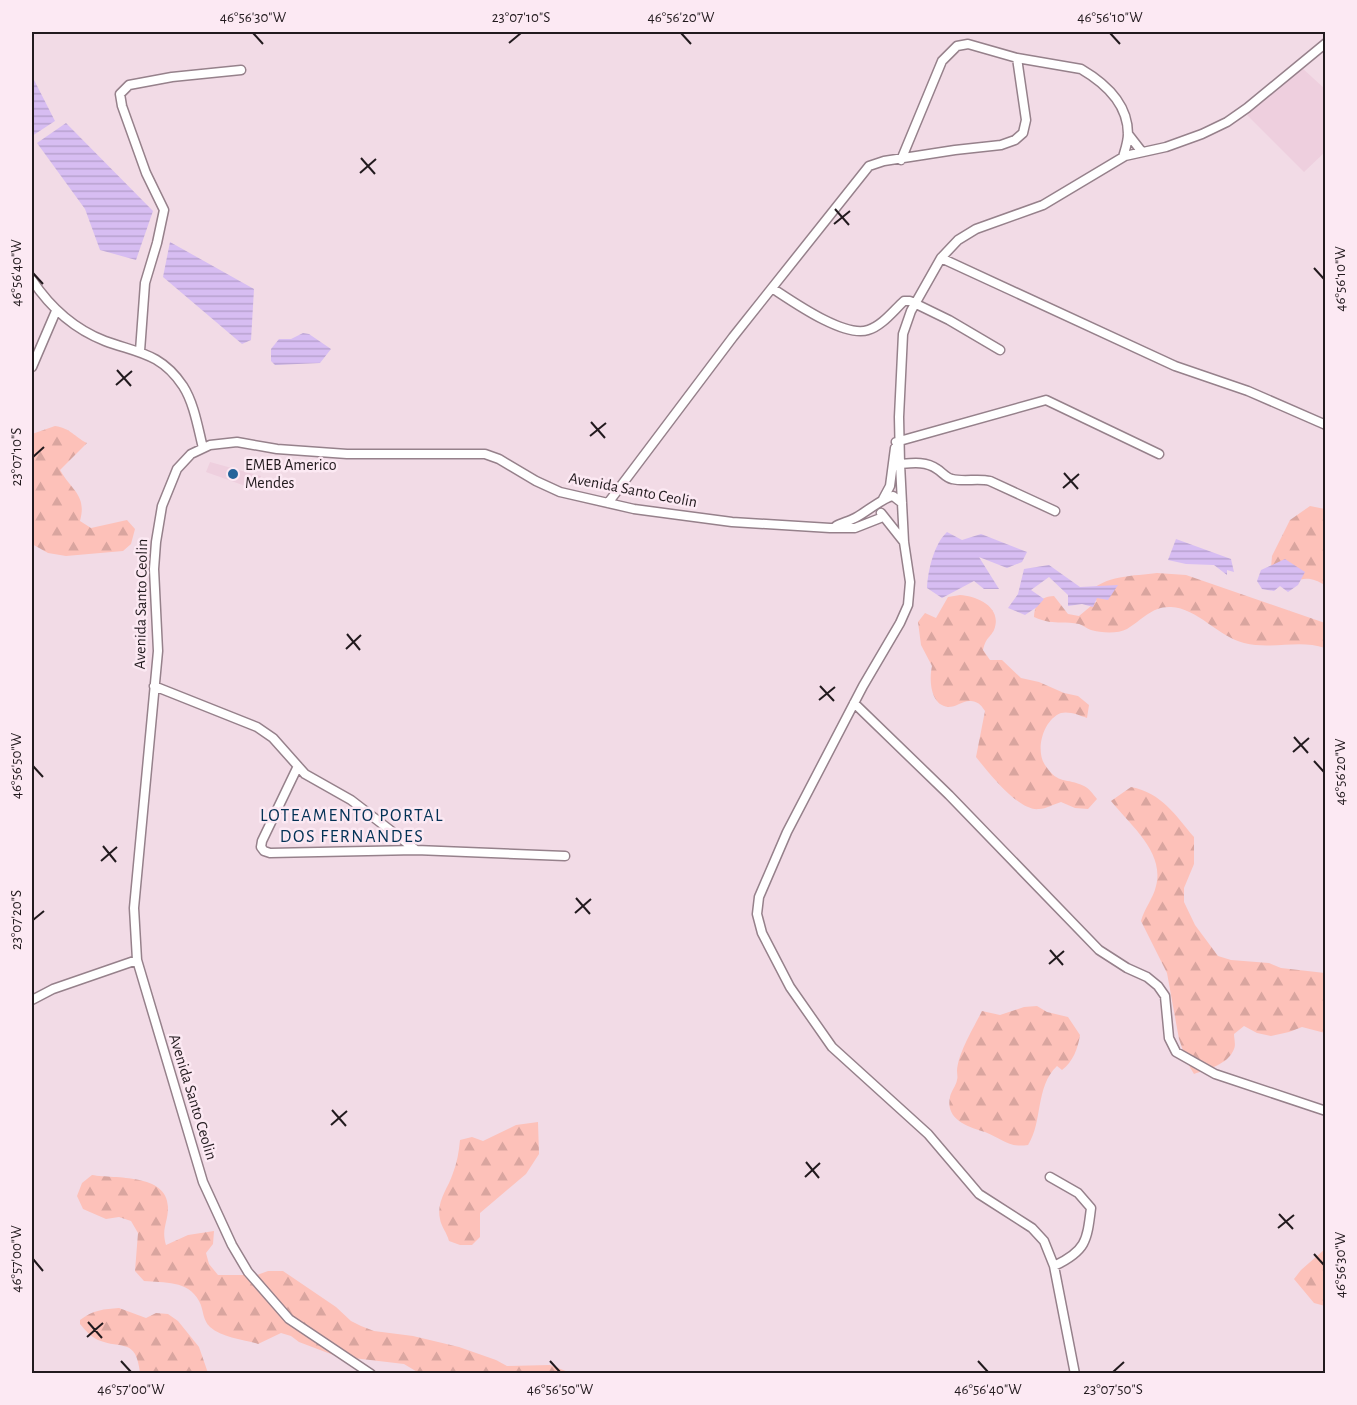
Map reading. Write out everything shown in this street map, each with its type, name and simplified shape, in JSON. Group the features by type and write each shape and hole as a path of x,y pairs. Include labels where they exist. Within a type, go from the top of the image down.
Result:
{"street":[{"path":"1075,1374 1054,1266 1044,1241 1032,1228 979,1194 928,1134 832,1047 790,987 762,933 757,914 759,897 787,832 908,605 910,582 904,542 898,442 903,334 915,303 946,250 976,229 1043,205 1123,158 1166,147 1227,122 1326,43"},
{"path":"901,159 942,61 957,46 968,44 1017,58 1081,69 1089,74 1116,96 1123,108 1128,134 1123,158"},
{"path":"608,503 772,288 869,166 884,161 1001,145 1015,140 1023,133 1026,120 1017,58"},
{"path":"140,351 145,284 164,210 146,173 122,106 120,94 129,85 172,77 241,70"},
{"path":"1128,134 1142,152"},
{"path":"941,258 1175,366 1248,391 1326,425"},
{"path":"32,280 56,311 82,330 105,341 140,351 165,365 184,387 190,400 203,448"},
{"path":"772,288 838,326 857,332 875,327 904,301 915,303 1000,350"},
{"path":"32,367 56,311"},
{"path":"898,442 1046,400 1159,454"},
{"name":"Avenida Santo Ceolin","path":"371,1374 289,1319 248,1272 224,1231 203,1182 137,960 134,908 158,651 154,569 156,542 162,506 177,468 191,454 203,448 237,442 277,449 347,454 485,454 499,459 560,492 634,509 732,522 830,528 855,528 885,518"},
{"path":"898,442 890,486 881,502 880,511 904,542"},
{"path":"900,464 919,462 934,467 952,480 990,481 1055,511"},
{"path":"881,502 893,496 902,506"},
{"name":"Avenida Santo Ceolin","path":"830,528 854,519 881,502"},
{"path":"885,518 893,520 900,516 902,506"},
{"path":"154,686 257,727 273,738 306,774 351,800 416,850"},
{"path":"854,703 949,795 1099,950 1127,968 1147,977 1158,986 1165,996 1169,1038 1176,1052 1215,1074 1326,1111"},
{"path":"298,766 262,841 261,847 264,851 270,853 416,850 565,856"},
{"path":"32,1000 53,989 137,960"},
{"path":"1050,1178 1078,1193 1091,1208 1088,1233 1079,1252 1054,1266"}],"shaded area":[{"path":"1301,67 1325,89 1325,152 1304,172 1247,115"},
{"path":"32,76 55,121 32,136"},
{"path":"66,123 153,211 136,260 100,250 85,209 37,143"},
{"path":"170,242 254,289 251,340 242,344 163,277"},
{"path":"303,333 309,334 331,349 320,363 275,365 271,361 271,349 279,339 291,339"},
{"name":"EMEB Americo Mendes","path":"210,462 261,476 257,490 206,472"},
{"path":"947,532 962,540 981,534 1027,552 1022,562 1007,568 979,557 999,589 984,589 974,581 942,598 927,588 932,558 942,537"},
{"path":"1176,539 1231,559 1234,572 1227,570 1227,575 1214,565 1186,564 1168,560"},
{"path":"1285,559 1305,572 1298,585 1288,592 1280,586 1274,591 1262,589 1257,581 1261,570"},
{"path":"1049,565 1080,587 1118,585 1108,600 1097,598 1093,607 1082,604 1068,606 1068,595 1049,577 1031,590 1044,599 1037,607 1025,615 1008,608 1018,594 1024,569"}],"green space":[{"path":"55,426 69,431 87,443 60,470 80,499 82,512 80,521 91,528 127,520 135,529 131,544 123,551 66,556 48,553 32,544 32,434"},
{"path":"1310,506 1325,509 1325,585 1309,579 1301,579 1292,583 1271,568 1272,556 1290,520"},
{"path":"1157,573 1186,575 1325,623 1325,648 1305,644 1254,645 1244,643 1226,635 1190,612 1171,607 1153,611 1127,629 1114,632 1095,631 1079,624 1052,622 1034,617 1037,604 1042,599 1054,596 1068,614 1079,616 1097,601 1088,594 1102,583"},
{"path":"960,595 981,600 992,609 995,615 994,630 983,650 990,660 1002,660 1021,678 1078,696 1089,705 1087,718 1067,713 1061,713 1055,717 1045,729 1041,744 1042,759 1054,776 1088,788 1097,799 1088,809 1075,808 1061,802 1042,809 1031,808 1013,798 976,757 985,711 982,706 977,702 968,701 948,707 937,702 934,697 931,684 932,666 921,645 918,622 925,613 936,618 948,597"},
{"path":"1131,787 1160,800 1194,837 1194,864 1184,888 1184,902 1195,925 1218,956 1231,960 1269,963 1281,968 1325,973 1325,1033 1302,1027 1271,1036 1257,1033 1244,1026 1234,1034 1235,1047 1227,1059 1217,1066 1194,1074 1179,1039 1167,973 1141,921 1156,886 1155,862 1144,840 1111,801"},
{"path":"1037,1006 1047,1012 1068,1017 1080,1035 1069,1063 1062,1070 1057,1066 1050,1074 1042,1094 1033,1136 1028,1145 1021,1146 972,1128 955,1117 949,1105 957,1078 960,1056 982,1011 1000,1015 1024,1007"},
{"path":"538,1122 539,1154 526,1174 480,1213 480,1237 472,1245 460,1245 449,1241 439,1213 443,1195 456,1165 460,1140 472,1137 483,1141 516,1125"},
{"path":"92,1175 138,1180 159,1188 165,1196 168,1207 164,1230 166,1245 188,1235 214,1231 213,1244 206,1253 209,1264 218,1275 257,1275 268,1271 283,1271 336,1307 351,1321 374,1331 413,1336 459,1347 507,1366 550,1365 571,1373 419,1373 404,1364 336,1356 281,1333 258,1344 220,1334 207,1324 199,1301 189,1289 175,1284 144,1281 135,1271 138,1233 131,1221 119,1217 106,1219 83,1209 77,1196 82,1183"},
{"path":"1325,1249 1325,1306 1314,1303 1294,1279"},
{"path":"119,1308 146,1318 156,1313 168,1314 178,1321 199,1347 208,1373 140,1373 135,1354 131,1349 98,1340 80,1324 80,1320 94,1312"}],"place":[{"name":"EMEB Americo Mendes","path":"233,474"}],"district":[{"name":"LOTEAMENTO PORTAL DOS FERNANDES","path":"352,826"}]}
